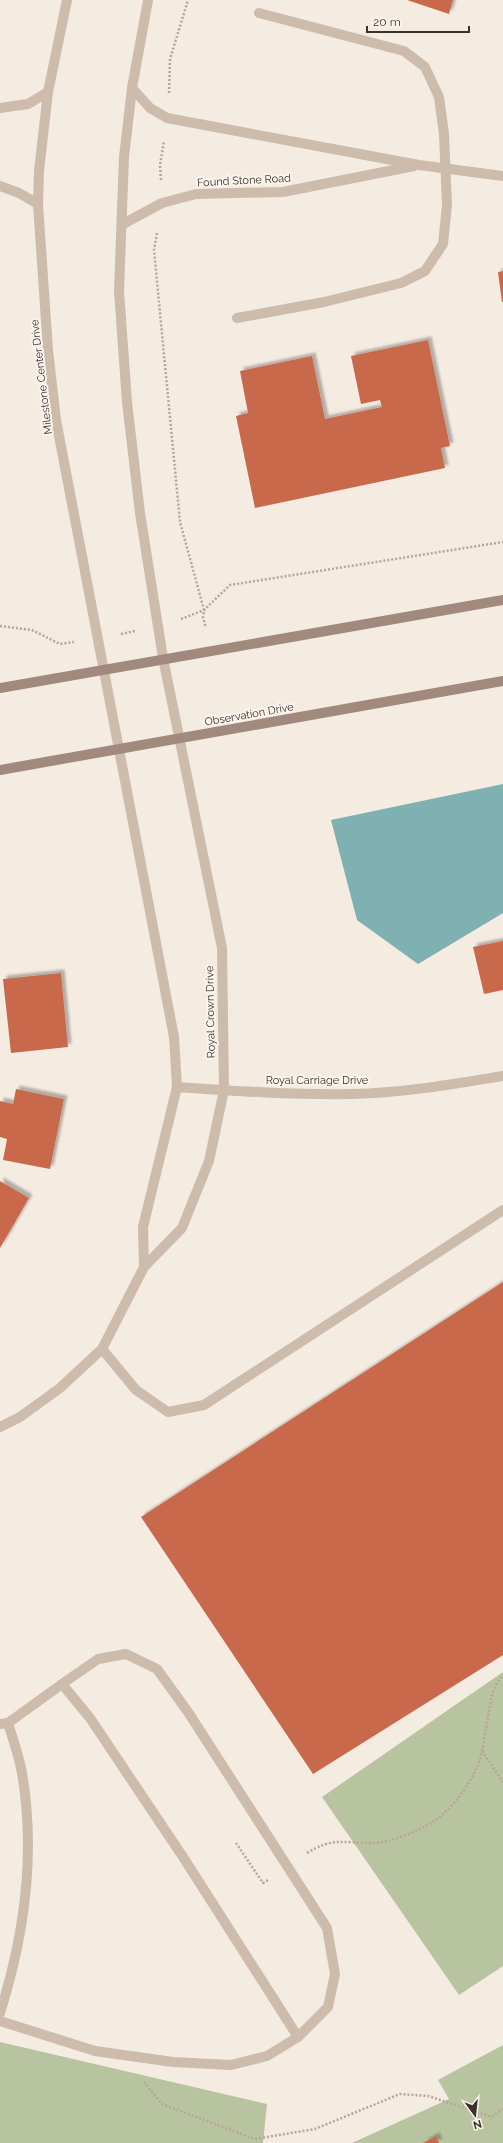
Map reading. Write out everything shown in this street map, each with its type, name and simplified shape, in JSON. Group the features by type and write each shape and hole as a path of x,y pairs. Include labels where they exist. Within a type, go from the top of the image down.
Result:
{"street":[{"name":"Milestone Center Drive","path":"67,0 48,92 39,171 38,204 48,350 56,420 118,749"},
{"path":"148,0 132,88 124,157 123,224 119,291 127,402 140,513 163,658 179,739"},
{"path":"237,318 332,300 400,283 425,271 444,244 447,205 444,168 444,134 439,97 425,67 404,51 259,13"},
{"name":"Found Stone Road","path":"132,88 150,108 167,118 419,165 503,176"},
{"path":"0,108 28,104 48,92"},
{"name":"Found Stone Road","path":"123,224 162,204 196,194 284,192 419,165"},
{"path":"0,186 19,193 38,204"},
{"path":"0,688 163,658 503,600"},
{"name":"Observation Drive","path":"0,770 503,681"},
{"name":"Royal Crown Drive","path":"0,1427 20,1417 60,1388 102,1348 144,1267 182,1228 209,1161 224,1090 222,948 179,739"},
{"name":"Royal Crown Drive","path":"118,749 174,1037 177,1087 143,1227 144,1267"},
{"name":"Royal Carriage Drive","path":"177,1087 354,1094 437,1086 503,1076"},
{"path":"102,1348 136,1390 168,1412 204,1405 503,1210"},
{"path":"0,2013 13,1970 26,1905 28,1836 22,1772 4,1723 98,1659 126,1654 157,1669 188,1712 327,1928 334,1974 328,2007 298,2037 267,2056 230,2065 173,2062 96,2051 0,2021"},
{"path":"62,1684 90,1718 185,1860 298,2037"}],"path":[{"path":"188,0 170,58 167,118 160,165 162,204 154,250 180,522 204,610 203,618 210,650"},
{"path":"158,627 204,610 230,585 503,542"},
{"path":"236,1843 263,1884 287,1866 324,1842 341,1841 373,1843 408,1834 434,1821 458,1799 478,1766 491,1697 496,1682 503,1675"},
{"path":"482,1751 503,1782"},
{"path":"142,2058 140,2077 162,2104 256,2139 315,2129 400,2094 428,2096 492,2117 503,2109"}],"green space":[{"path":"503,1672 503,1966 459,1995 322,1797"},
{"path":"0,2042 267,2104 263,2143 0,2143"},
{"path":"503,2045 503,2143 352,2143 449,2099 438,2080"}],"water":[{"path":"503,784 503,913 418,964 357,920 331,820"}],"building":[{"path":"407,0 453,0 449,14"},
{"path":"503,271 503,302 502,302 498,272"},
{"path":"428,340 450,446 441,448 445,468 255,508 236,416 248,413 240,371 312,356 325,419 382,407 380,400 361,404 351,356"},
{"path":"503,941 503,990 484,994 473,947"},
{"path":"61,973 68,1047 11,1053 3,979"},
{"path":"16,1089 64,1099 50,1169 3,1160 7,1139 0,1137 0,1101 13,1104"},
{"path":"0,1181 29,1198 0,1248"},
{"path":"503,1282 503,1655 313,1774 141,1517"},
{"path":"436,2136 439,2143 423,2143"}]}
